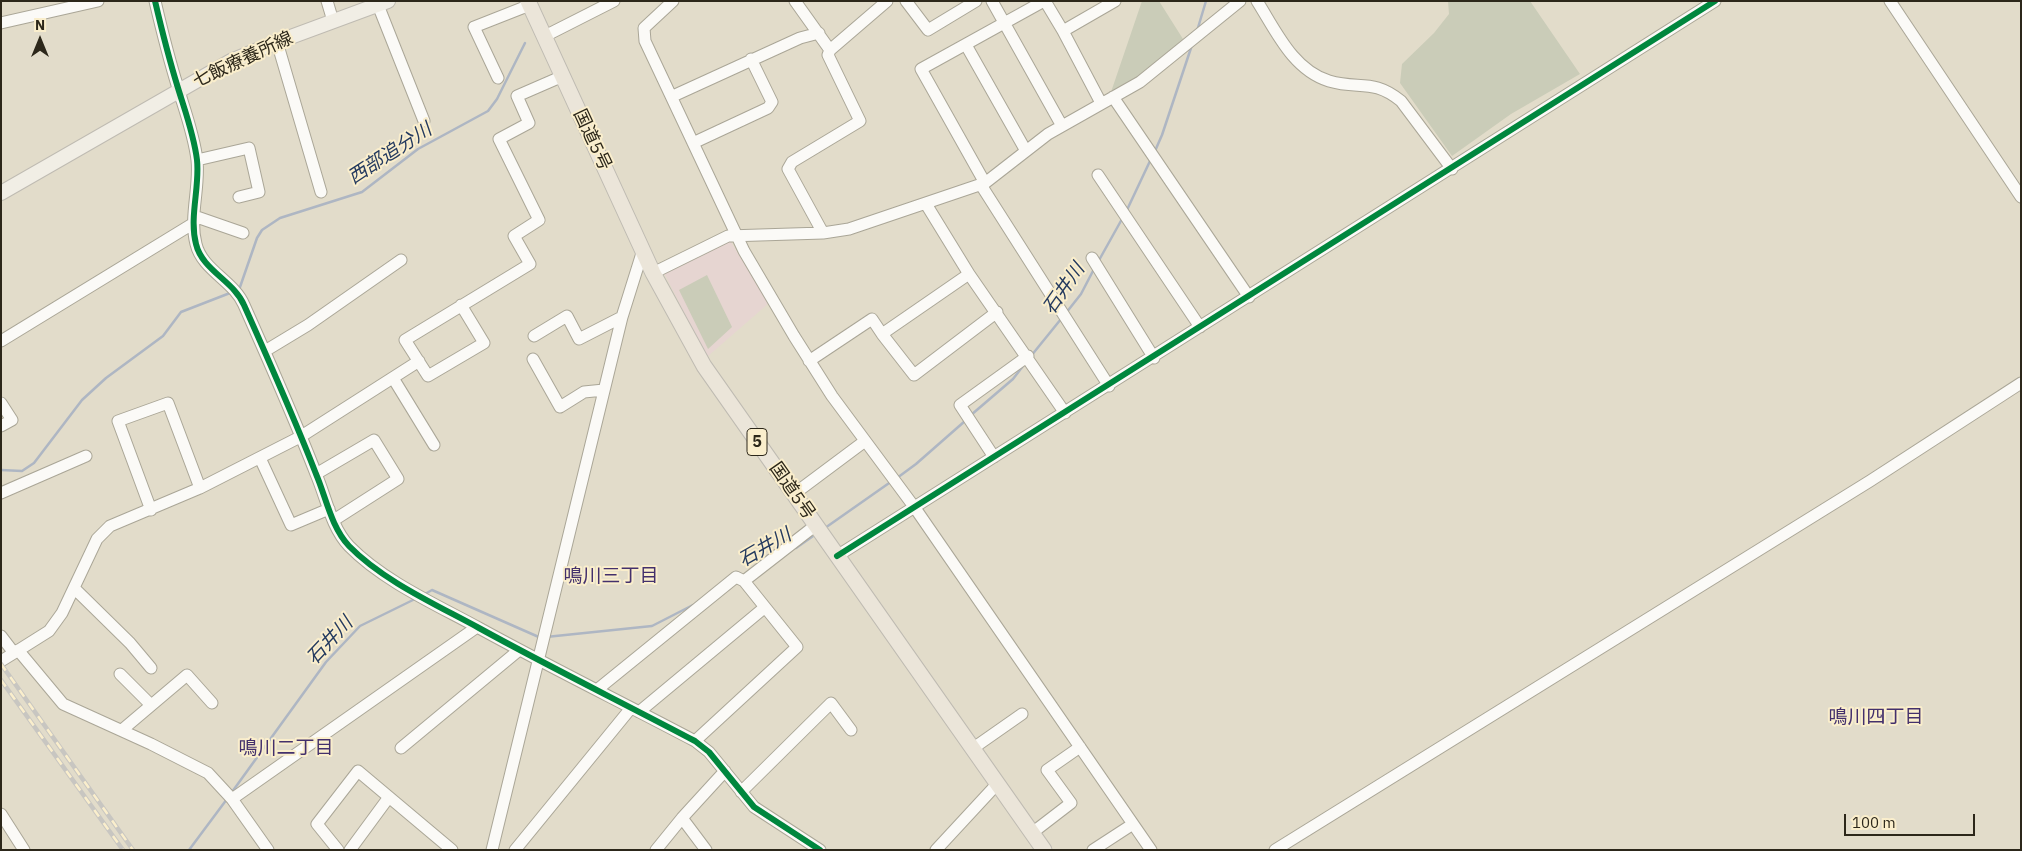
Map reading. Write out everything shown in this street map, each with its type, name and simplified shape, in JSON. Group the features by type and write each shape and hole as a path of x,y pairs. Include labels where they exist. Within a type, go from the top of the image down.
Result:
{"highway":[{"name":"国道5号","path":"529,3 653,273 704,366 1044,850"}],"main road":[{"name":"七飯療養所線","path":"1,193 231,62 277,42 383,3"}],"street":[{"path":"1,22 98,1"},
{"path":"327,1 333,21"},
{"path":"544,36 614,1"},
{"path":"673,1 644,28 643,33 736,234 810,361 864,441 915,508 1151,850"},
{"path":"823,233 788,169 792,162 860,121 828,56 830,50 887,1"},
{"path":"906,1 928,30 976,1"},
{"path":"992,1 1062,126"},
{"path":"1101,103 1063,31 1044,1 1006,24 921,69 983,184 1109,386"},
{"path":"1063,31 1115,1"},
{"path":"653,273 728,236 736,234 823,233 848,229 983,184 1062,126 1140,82 1240,1"},
{"path":"1257,1 1303,69 1331,82 1370,85 1392,94 1401,101 1452,169"},
{"path":"837,556 1154,358 1200,327 1716,1"},
{"path":"1890,1 2021,197"},
{"path":"157,2 197,160 194,220 196,245 202,259 238,292 265,351 332,515 349,546 382,572 449,613 537,661 598,689 695,741 709,752 754,807 820,850"},
{"path":"796,2 830,50"},
{"path":"383,3 424,122"},
{"path":"498,78 474,27 529,3"},
{"path":"672,96 751,59 800,38 819,33"},
{"path":"277,42 321,192"},
{"path":"966,45 1026,151"},
{"path":"693,143 768,108 772,102 751,59"},
{"path":"461,305 484,342 428,376 405,340 461,305 530,264 514,236 539,220 498,139 529,123 518,96 563,76"},
{"path":"1112,97 1249,297"},
{"path":"197,160 249,148 259,192 239,197"},
{"path":"1098,175 1200,327"},
{"path":"926,204 969,274 1028,356 1065,413"},
{"path":"1,341 194,220 243,233"},
{"path":"492,850 622,317 643,250"},
{"path":"1092,258 1154,358"},
{"path":"265,351 308,325 401,260"},
{"path":"882,334 969,274"},
{"path":"810,361 872,319 914,375 997,312"},
{"path":"534,336 567,316 579,339 622,317"},
{"path":"994,458 960,406 1028,356"},
{"path":"533,359 560,407 584,392 604,390"},
{"path":"1,661 49,631 62,613 98,539 110,526 200,488 300,437 419,361"},
{"path":"392,378 434,445"},
{"path":"1275,850 1870,481 2021,384"},
{"path":"1,403 12,420 1,426"},
{"path":"151,510 118,421 168,404 200,488"},
{"path":"260,458 290,525 332,515 398,480 374,440 316,474"},
{"path":"794,494 864,441"},
{"path":"1,493 86,456"},
{"path":"744,581 816,525"},
{"path":"598,689 736,577 744,581 797,647 695,741"},
{"path":"74,588 130,644 151,668"},
{"path":"515,850 635,710 764,608"},
{"path":"232,799 477,627"},
{"path":"1,636 63,704 183,759 208,773 232,799 265,849"},
{"path":"401,748 518,651"},
{"path":"120,674 151,705"},
{"path":"122,730 187,675 212,703"},
{"path":"741,792 831,703 851,730"},
{"path":"972,749 1022,714"},
{"path":"1032,833 1071,803 1047,770 1080,748"},
{"path":"338,850 317,824 358,771 452,850"},
{"path":"656,850 725,771"},
{"path":"936,850 998,783"},
{"path":"350,850 389,797"},
{"path":"1,814 24,850"},
{"path":"682,818 706,850"},
{"path":"1093,850 1133,824"}],"shaded area":[{"path":"729,239 769,303 707,357 664,273"}],"green space":[{"path":"1142,1 1159,1 1183,39 1141,77 1111,92"},
{"path":"1448,1 1530,1 1580,74 1511,114 1452,156 1400,83 1402,64 1434,33 1449,14"},
{"path":"707,275 732,327 708,349 679,290"}],"waterway":[{"name":"石井川","path":"1197,31 1206,1"},
{"name":"西部追分川","path":"240,287 257,238 262,230 280,218 362,192 418,149 488,111 497,99 525,43"},
{"name":"石井川","path":"1155,151 1192,45"},
{"name":"石井川","path":"1126,212 1150,161"},
{"name":"石井川","path":"1098,262 1122,219"},
{"name":"石井川","path":"1066,313 1081,294 1094,269"},
{"name":"西部追分川","path":"1,470 22,471 34,463 82,400 106,378 163,336 181,312 230,293"},
{"name":"石井川","path":"1031,356 1061,319"},
{"name":"石井川","path":"971,415 1013,379 1023,366"},
{"name":"石井川","path":"897,478 965,421"},
{"name":"石井川","path":"825,528 892,481"},
{"name":"石井川","path":"796,548 816,534"},
{"name":"石井川","path":"425,594 432,590 541,638"},
{"name":"石井川","path":"232,792 326,662 360,626 415,599"},
{"name":"石井川","path":"546,637 652,626 693,605"},
{"name":"石井川","path":"189,850 227,799"}],"railway":[{"path":"1,664 133,850"},
{"path":"1,680 123,850"}],"cycle path":[{"path":"155,1 196,151 198,170 194,234 199,253 211,268 233,289 244,305 299,431 333,521 349,546 363,559 411,592 695,741 709,752 754,807 820,850"},
{"path":"837,556 1715,1"}],"district":[{"name":"鳴川三丁目","path":"611,577"},
{"name":"鳴川四丁目","path":"1876,718"},
{"name":"鳴川二丁目","path":"286,749"}]}
